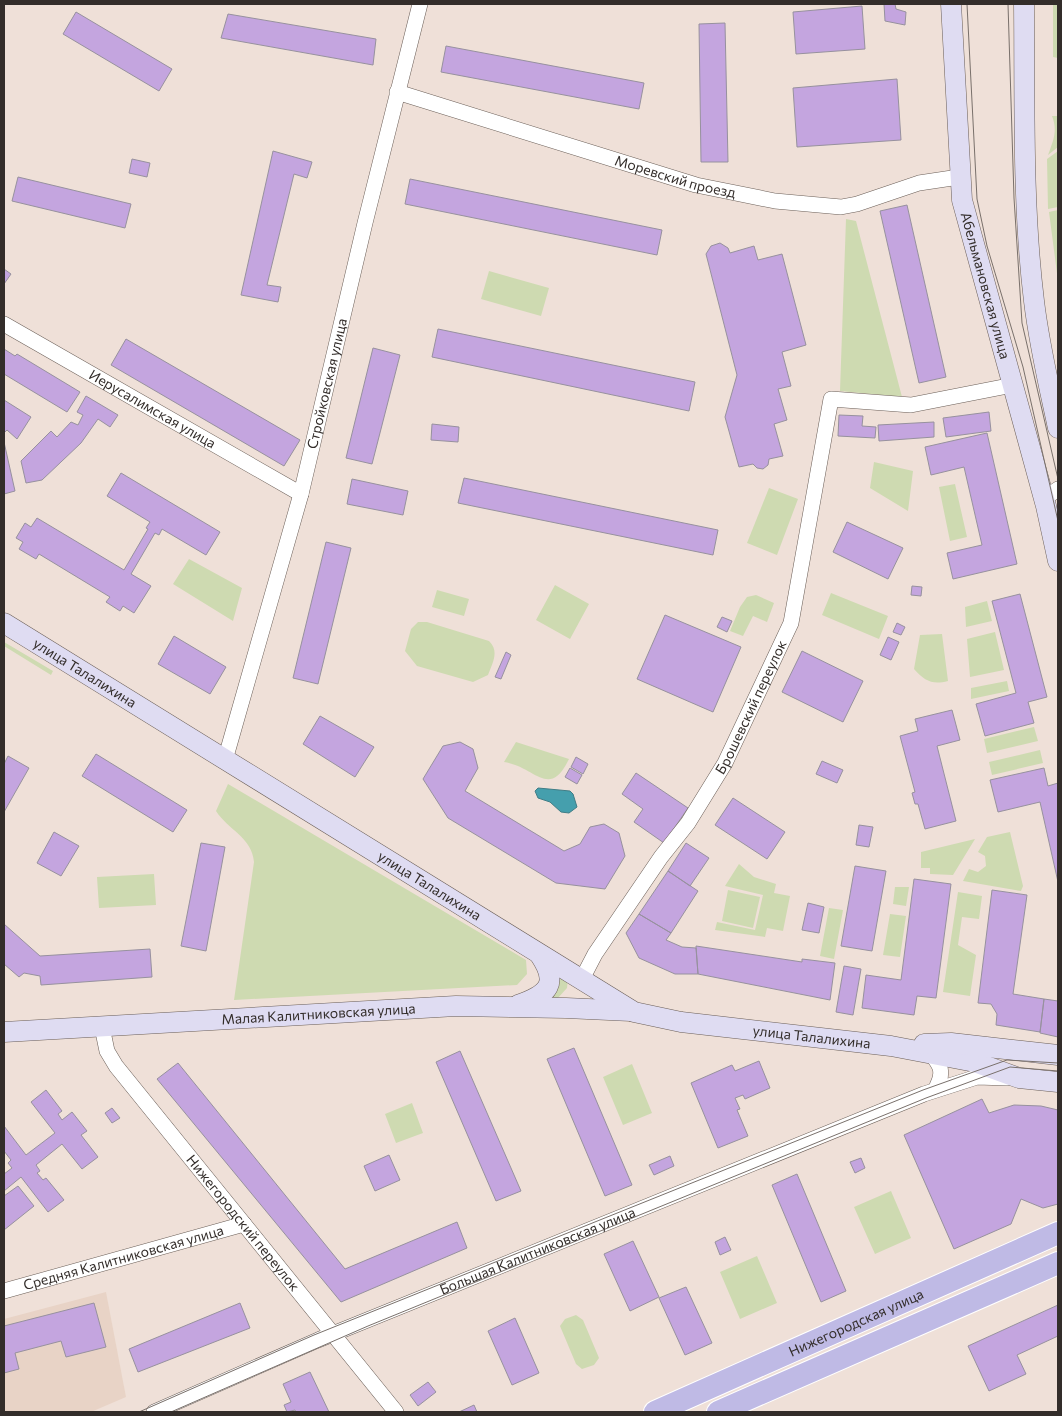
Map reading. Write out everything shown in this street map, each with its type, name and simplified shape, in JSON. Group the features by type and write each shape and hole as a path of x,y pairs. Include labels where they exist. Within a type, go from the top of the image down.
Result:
{"main road":[{"name":"Нижегородская улица","path":"655,1412 1058,1233"},
{"name":"Нижегородская улица","path":"718,1412 1058,1263"}],"street":[{"name":"Стройковская улица","path":"226,760 301,494 397,92 420,4"},
{"name":"Абельмановская улица","path":"951,4 959,177 964,209 1046,506 1058,562"},
{"path":"1024,4 1027,178 1034,300 1058,428"},
{"name":"Моревский проезд","path":"397,92 696,186 776,201 840,207 857,204 919,183 959,177"},
{"name":"Иерусалимская улица","path":"4,324 301,494"},
{"name":"Брошевский переулок","path":"582,979 595,954 661,857 688,823 725,763 791,623 831,399 911,405 1013,386"},
{"path":"1046,506 1048,496 1058,489"},
{"name":"улица Талалихина","path":"4,623 634,1012 681,1022 891,1046 967,1058 1019,1078 1058,1082"},
{"path":"509,1008 534,999 549,984 550,971 540,955"},
{"path":"566,1008 577,998 582,988 582,979"},
{"name":"Малая Калитниковская улица","path":"4,1032 456,1006 566,1008 634,1012"},
{"name":"Нижегородский переулок","path":"102,1027 107,1051 116,1066 396,1412"},
{"name":"улица Талалихина","path":"891,1046 931,1054 967,1058 1007,1049 1058,1055"},
{"path":"931,1054 940,1065 942,1075 931,1090"},
{"path":"960,1083 967,1058"},
{"name":"Большая Калитниковская улица","path":"931,1090 967,1058"},
{"name":"Большая Калитниковская улица","path":"154,1412 332,1334 931,1090 977,1077 1019,1078"},
{"name":"Средняя Калитниковская улица","path":"4,1291 244,1224"}],"shaded area":[{"path":"106,1292 126,1397 91,1412 4,1412 4,1319"}],"green space":[{"path":"1053,4 1058,4 1058,58 1053,57"},
{"path":"1052,116 1058,116 1058,147 1048,155 1055,131"},
{"path":"1058,151 1058,207 1048,209 1047,159"},
{"path":"1058,210 1058,281 1049,212"},
{"path":"846,219 856,221 902,397 840,391"},
{"path":"489,271 549,288 541,316 481,299"},
{"path":"874,462 913,471 908,511 870,488"},
{"path":"955,484 967,537 950,541 939,487"},
{"path":"769,488 798,499 777,555 747,543"},
{"path":"189,559 242,588 233,621 173,584"},
{"path":"555,585 589,604 570,639 536,620"},
{"path":"437,590 469,599 464,616 432,607"},
{"path":"831,593 888,616 879,639 822,615"},
{"path":"756,595 774,603 767,622 753,616 743,636 730,631 740,607 747,597"},
{"path":"987,601 992,621 966,627 965,607"},
{"path":"418,622 427,622 489,641 495,653 488,675 473,682 417,666 405,651 411,629"},
{"path":"995,632 1004,670 970,677 967,639"},
{"path":"942,634 948,681 933,682 925,679 914,669 920,635"},
{"path":"4,642 53,671 51,675 4,646"},
{"path":"1007,681 1009,691 971,699 971,688"},
{"path":"1034,727 1038,741 987,753 984,739"},
{"path":"516,742 569,759 562,771 555,777 541,778 515,765 504,762"},
{"path":"1040,750 1043,763 992,775 989,762"},
{"path":"228,784 526,960 527,974 517,985 234,1000 254,862 249,846 216,811"},
{"path":"1010,832 1023,886 1021,891 963,881 969,869 978,872 986,866 985,856 978,852 987,837"},
{"path":"975,839 953,875 930,874 930,868 921,868 921,852"},
{"path":"739,864 754,877 776,884 774,893 790,896 783,931 767,928 765,937 715,930 717,922 755,930 763,895 725,886"},
{"path":"154,874 156,905 99,908 97,877"},
{"path":"895,887 909,887 906,906 893,904"},
{"path":"728,890 760,897 753,928 722,921"},
{"path":"958,892 982,896 979,919 962,917 958,945 976,955 970,996 943,992"},
{"path":"829,908 843,910 834,959 820,956"},
{"path":"890,914 906,916 900,957 883,955"},
{"path":"557,971 568,978 567,988 557,999 547,997"},
{"path":"632,1064 652,1113 623,1125 603,1077"},
{"path":"412,1103 423,1133 396,1143 385,1114"},
{"path":"891,1191 911,1238 875,1254 854,1207"},
{"path":"757,1256 777,1303 740,1319 720,1272"},
{"path":"576,1315 583,1320 599,1358 594,1365 582,1369 576,1364 560,1326 565,1319"}],"water":[{"path":"538,788 570,791 573,794 577,807 569,813 561,812 550,802 538,798 535,791"}],"building":[{"path":"884,4 895,4 896,9 906,12 905,25 885,21"},
{"path":"862,6 865,49 796,54 793,12"},
{"path":"76,12 172,69 159,91 63,34"},
{"path":"228,14 376,39 373,65 221,38"},
{"path":"725,23 728,162 701,162 699,24"},
{"path":"446,46 644,83 639,109 441,72"},
{"path":"897,79 901,140 797,147 793,88"},
{"path":"273,151 312,162 307,178 294,174 267,285 281,287 278,302 241,295"},
{"path":"132,159 150,163 147,177 129,173"},
{"path":"18,177 131,204 125,228 12,201"},
{"path":"410,179 662,230 657,255 405,204"},
{"path":"907,205 946,377 919,383 880,211"},
{"path":"720,243 728,248 730,253 754,246 758,260 782,254 806,345 782,352 791,386 778,389 787,420 774,424 783,456 769,459 768,465 763,469 757,468 753,464 739,467 725,417 737,375 706,254 711,246"},
{"path":"4,269 11,274 4,284"},
{"path":"438,329 695,382 689,411 432,357"},
{"path":"126,339 300,440 284,466 111,365"},
{"path":"373,348 400,355 372,464 346,458"},
{"path":"4,349 15,356 17,354 80,392 67,412 4,374"},
{"path":"86,396 118,415 110,427 98,419 81,443 42,480 26,483 21,461 51,431 57,437 71,422 78,425 83,415 77,412"},
{"path":"4,400 31,417 17,439 7,430 4,433"},
{"path":"989,412 991,431 946,437 943,418"},
{"path":"839,415 863,416 862,426 876,427 875,438 838,436"},
{"path":"934,422 934,437 879,441 878,425"},
{"path":"432,424 459,427 458,442 431,440"},
{"path":"987,433 1017,564 953,579 947,553 982,545 964,467 931,475 925,447"},
{"path":"4,442 15,491 4,494"},
{"path":"121,473 220,532 206,555 162,529 159,535 155,533 131,574 151,586 134,613 123,606 120,611 106,602 110,597 39,554 36,559 19,549 23,542 16,538 25,523 31,527 37,518 124,570 148,529 146,528 150,522 107,496"},
{"path":"464,478 718,530 713,555 458,503"},
{"path":"352,479 408,491 403,515 347,504"},
{"path":"847,522 903,548 888,579 833,552"},
{"path":"326,542 351,548 318,684 293,678"},
{"path":"912,586 922,587 921,596 911,595"},
{"path":"1020,594 1047,697 1028,702 1034,723 985,736 976,704 1016,693 992,601"},
{"path":"665,615 741,647 713,712 637,679"},
{"path":"722,617 732,621 727,632 717,627"},
{"path":"897,623 905,627 901,635 893,632"},
{"path":"174,636 226,667 210,694 158,664"},
{"path":"888,637 899,642 891,660 880,655"},
{"path":"802,651 863,681 843,722 782,692"},
{"path":"506,652 511,655 501,679 495,677"},
{"path":"952,710 960,740 937,746 956,821 925,829 918,804 915,804 912,793 915,792 900,736 918,731 915,719"},
{"path":"320,716 374,747 355,777 303,744"},
{"path":"460,742 473,749 478,768 465,791 564,851 580,844 590,827 604,824 619,833 625,856 605,889 556,883 448,818 423,779 443,746"},
{"path":"96,754 187,810 173,832 82,776"},
{"path":"8,756 29,768 4,812 4,764"},
{"path":"576,757 588,764 583,774 571,767"},
{"path":"822,761 843,770 837,783 816,774"},
{"path":"570,768 582,775 577,784 565,777"},
{"path":"1044,768 1048,786 1058,783 1058,882 1040,802 998,812 990,780"},
{"path":"636,773 688,808 664,843 634,822 643,809 622,794"},
{"path":"733,798 785,832 767,859 715,825"},
{"path":"859,825 873,827 869,847 856,845"},
{"path":"54,832 79,846 61,876 37,863"},
{"path":"201,843 225,847 206,951 181,946"},
{"path":"686,843 709,858 690,886 668,871"},
{"path":"855,866 886,871 872,951 841,946"},
{"path":"668,871 698,891 671,933 639,914"},
{"path":"914,879 951,884 936,998 917,996 914,1015 862,1008 866,975 901,980"},
{"path":"992,890 1027,895 1013,994 1044,999 1040,1032 996,1025 997,1014 991,1004 978,1003"},
{"path":"808,903 824,907 819,933 802,930"},
{"path":"639,914 671,933 666,940 682,947 696,948 698,974 675,974 639,958 626,933"},
{"path":"4,924 40,956 150,949 152,977 41,985 40,976 24,973 19,977 4,964"},
{"path":"696,946 802,962 802,959 835,963 830,1000 698,974"},
{"path":"844,966 861,969 853,1015 836,1012"},
{"path":"1044,999 1058,1001 1058,1037 1040,1033"},
{"path":"574,1048 632,1185 605,1196 547,1059"},
{"path":"460,1051 521,1191 496,1201 436,1062"},
{"path":"759,1061 770,1088 745,1099 743,1095 735,1098 740,1109 737,1110 748,1136 718,1148 691,1083 732,1065 735,1071"},
{"path":"178,1063 345,1269 457,1222 467,1248 341,1302 157,1079"},
{"path":"46,1090 62,1111 58,1114 62,1120 72,1112 87,1131 81,1135 98,1157 82,1169 62,1144 36,1165 40,1171 37,1173 43,1180 46,1178 64,1200 48,1212 21,1177 4,1191 4,1174 12,1168 8,1163 11,1160 4,1151 4,1126 26,1155 55,1133 31,1102"},
{"path":"982,1099 989,1113 1014,1105 1041,1106 1058,1110 1058,1204 1043,1208 1021,1199 1011,1224 954,1249 904,1135"},
{"path":"112,1108 120,1118 112,1123 105,1113"},
{"path":"389,1155 400,1180 375,1191 364,1166"},
{"path":"670,1156 674,1166 654,1175 649,1165"},
{"path":"861,1158 865,1168 855,1173 850,1162"},
{"path":"797,1174 846,1291 821,1302 772,1185"},
{"path":"18,1186 34,1206 4,1230 4,1196"},
{"path":"725,1237 731,1250 720,1255 715,1242"},
{"path":"633,1241 659,1297 630,1311 604,1254"},
{"path":"686,1287 712,1343 685,1355 659,1298"},
{"path":"94,1303 106,1347 66,1357 61,1341 15,1353 19,1369 4,1373 4,1326"},
{"path":"240,1303 250,1328 138,1372 129,1349"},
{"path":"1058,1305 1058,1336 1017,1355 1026,1374 989,1391 968,1346"},
{"path":"515,1318 539,1373 512,1385 488,1331"},
{"path":"310,1372 329,1412 296,1412 295,1410 287,1412 284,1405 291,1402 283,1384"},
{"path":"428,1382 436,1392 418,1406 410,1395"},
{"path":"474,1405 477,1412 459,1412"}],"tram line":[{"path":"967,4 977,199 987,246 1023,367 1058,521"},
{"path":"1008,4 1014,198 1022,323 1058,479"},
{"path":"139,1412 314,1335 923,1090 1007,1060 1058,1063"},
{"path":"171,1412 368,1326 926,1098 1010,1067 1058,1071"}]}
